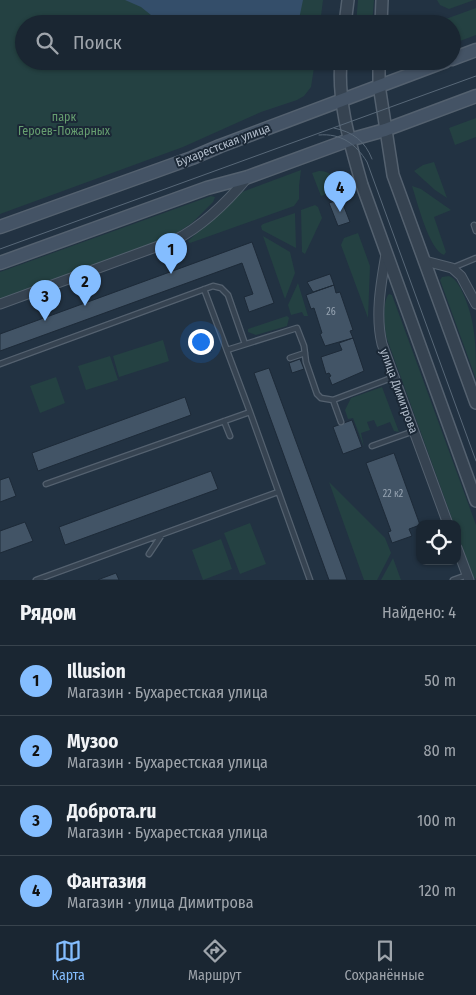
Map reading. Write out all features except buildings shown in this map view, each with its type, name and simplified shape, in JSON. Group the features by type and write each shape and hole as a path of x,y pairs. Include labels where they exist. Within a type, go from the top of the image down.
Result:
{"main road":[{"path":"461,56 476,50"},
{"name":"Бухарестская улица","path":"0,227 192,158 421,70"},
{"path":"0,263 207,188 248,177 349,140 385,130 476,96"}],"street":[{"path":"346,15 348,0"},
{"path":"381,15 382,0"},
{"name":"улица Димитрова","path":"340,70 349,140 362,185 476,501"},
{"path":"379,70 385,130 393,174 476,403"},
{"path":"0,304 175,240 190,232 238,189 248,177"},
{"name":"улица Димитрова","path":"386,254 382,275 378,330 447,520"},
{"path":"425,261 452,268 461,276 476,304"},
{"path":"461,559 468,577"}],"lane":[{"path":"474,225 476,231"},
{"path":"452,268 476,258"},
{"path":"0,364 213,286 221,288 228,295 245,344"},
{"path":"204,289 310,580"},
{"path":"227,350 297,328 304,346 306,362 317,394 321,398 332,400 394,377"},
{"path":"290,358 304,353"},
{"path":"332,400 341,422"},
{"path":"46,484 250,412"},
{"path":"224,421 230,436"},
{"path":"372,446 414,431"},
{"path":"36,580 278,492"},
{"path":"149,554 161,535"},
{"path":"453,580 468,577"}],"green space":[{"name":"парк Героев-Пожарных","path":"0,0 323,0 321,15 15,15 15,70 314,70 311,87 304,96 297,100 261,112 183,147 0,214"},
{"path":"358,0 374,0 373,15 357,15"},
{"path":"437,0 474,0 449,9 440,5"},
{"path":"476,8 476,35 461,41 461,15 457,15"},
{"path":"476,118 476,137 455,145 449,128"},
{"path":"434,162 447,198 414,171 423,165"},
{"path":"301,170 299,199 294,206 190,243 188,241 242,192"},
{"path":"319,171 330,174 341,189 321,196 312,173"},
{"path":"412,186 421,189 451,210 434,217 446,252 444,255 433,244 420,213"},
{"path":"211,196 215,197 213,202 192,223 174,235 0,299 0,272"},
{"path":"315,205 318,207 322,218 305,254 302,252 301,210"},
{"path":"295,213 296,248 262,230 261,226 263,224"},
{"path":"358,233 370,266 368,318 341,245 344,238"},
{"path":"263,236 290,252 295,273 285,299"},
{"path":"449,276 455,280 461,289 470,311 475,344 476,379 440,280 442,277"},
{"path":"298,283 308,316 304,316 302,312 291,315 288,305"},
{"path":"389,294 392,295 476,525 476,578 474,579 461,543 461,520 453,520 387,339 384,309"},
{"path":"287,316 289,318 287,326 256,335 248,332 248,329"},
{"path":"163,340 169,361 119,377 113,356"},
{"path":"110,356 118,380 86,390 78,366"},
{"path":"56,377 65,403 40,413 30,386"},
{"path":"382,387 399,432 394,431 390,422 377,427 374,420 367,422 370,430 361,433 364,447 353,418 348,419 345,410 351,398"},
{"path":"329,482 385,538 391,553 377,580 364,580"},
{"path":"250,523 266,564 240,574 224,533"},
{"path":"221,539 232,569 203,580 192,550"},
{"path":"393,558 401,580 381,580"}],"water":[{"path":"125,0 303,0 300,15 151,15 141,7"}],"tram line":[{"path":"0,249 476,76"},
{"path":"334,128 358,138 366,147 372,159"},
{"path":"319,135 334,136 347,141 358,150 367,162 476,461"}],"place":[{"name":"Фантазия","path":"340,212"},
{"name":"Illusion","path":"171,274"},
{"name":"Музоо","path":"85,306"},
{"name":"Доброта.ru","path":"45,321"}]}
